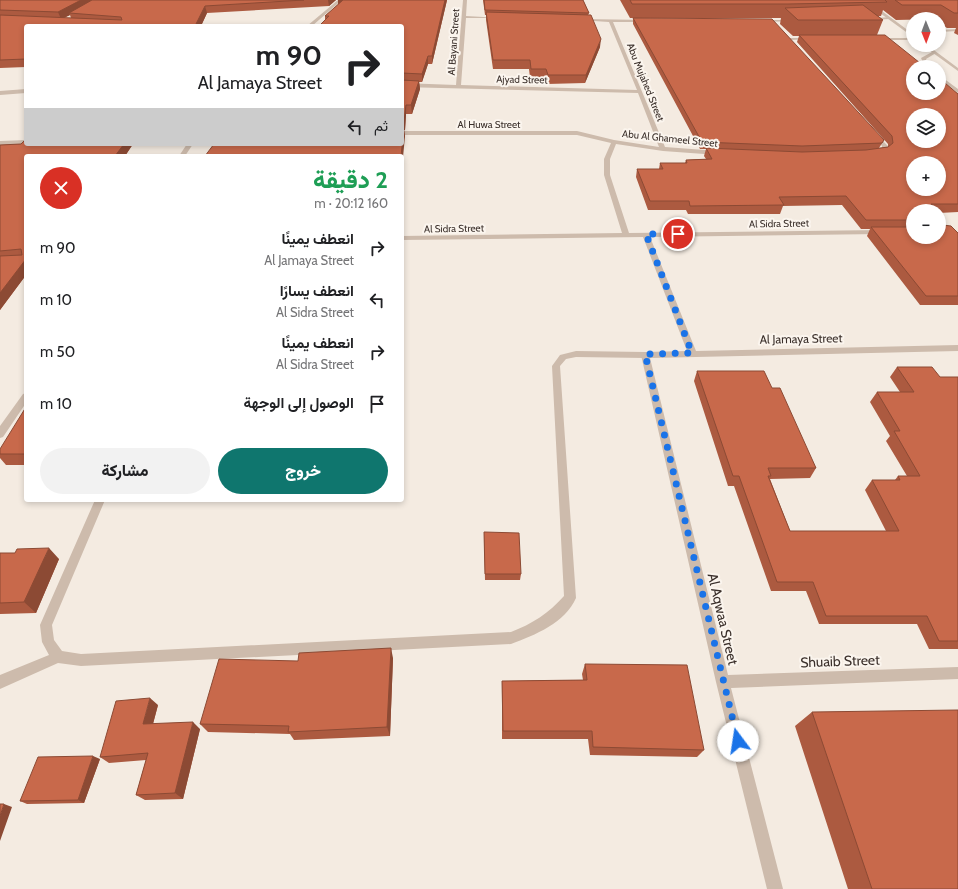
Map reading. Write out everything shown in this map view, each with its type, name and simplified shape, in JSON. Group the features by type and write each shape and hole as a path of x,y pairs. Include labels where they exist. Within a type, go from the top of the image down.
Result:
{"street":[{"path":"311,24 340,0"},
{"name":"Al Bayani Street","path":"458,86 465,0"},
{"path":"864,0 906,31"},
{"path":"463,17 502,18"},
{"path":"868,24 862,20 888,18"},
{"path":"572,20 656,21"},
{"name":"Abu Mujahed Street","path":"611,21 663,149"},
{"path":"755,21 801,21"},
{"path":"771,21 775,26"},
{"path":"946,31 958,30"},
{"path":"880,34 887,39"},
{"path":"785,35 795,45"},
{"path":"872,39 906,38"},
{"path":"790,39 820,39"},
{"path":"923,60 922,58 934,53 958,70"},
{"path":"946,82 958,91"},
{"name":"Ajyad Street","path":"404,85 641,92"},
{"path":"0,93 24,91"},
{"path":"868,154 881,153 886,150 885,146 869,129"},
{"name":"Al Huwa Street","path":"404,133 577,133 614,142"},
{"path":"0,143 24,142"},
{"path":"614,142 607,159 607,175 626,235"},
{"name":"Abu Al Ghameel Street","path":"614,142 663,149 726,154"},
{"name":"Al Sidra Street","path":"404,238 889,232"},
{"path":"646,234 692,353"},
{"name":"Al Jamaya Street","path":"58,657 81,660 511,638 534,630 555,616 570,598 556,366 563,357 576,354 958,348"},
{"name":"Al Aqwaa Street","path":"645,354 723,682 775,889"},
{"path":"0,434 24,399"},
{"path":"0,682 58,657 48,642 46,624 99,502"},
{"name":"Shuaib Street","path":"723,682 958,673"}],"building":[{"path":"0,0 81,0 58,12 0,10"},
{"path":"92,0 304,0 205,6 196,24 24,24 24,59 0,60 0,15 122,20 121,17 69,13"},
{"path":"343,0 445,0 432,56 428,56 422,74 404,73 404,24 321,24 329,16 325,16"},
{"path":"484,0 583,0 589,13 485,10"},
{"path":"630,0 885,0 887,2 788,4 632,4"},
{"path":"895,0 958,0 958,13 954,13 941,5 902,5"},
{"path":"863,5 883,20 798,20 785,8"},
{"path":"486,12 591,15 601,39 586,75 548,75 546,69 531,69 530,60 493,60"},
{"path":"633,18 772,19 884,140 882,143 802,146 702,142"},
{"path":"799,35 885,35 916,60 906,60 906,100 946,100 946,84 958,94 958,204 906,204 906,220 866,220 846,196 779,197 784,205 690,206 689,201 650,201 637,169 663,169 660,163 687,163 686,160 712,159 706,148 802,152 866,150 888,147 893,143 892,136"},
{"path":"404,80 419,81 411,105 406,105 404,121"},
{"path":"24,141 24,146 122,146 116,154 24,154 24,262 0,293 0,256 22,255 21,249 0,251 0,145 21,144"},
{"path":"212,146 402,146 401,154 206,154"},
{"path":"946,225 951,226 958,233 958,296 926,296 871,227 906,227 906,244 946,244"},
{"path":"897,367 932,367 940,377 958,377 958,641 939,641 927,616 826,616 813,582 777,582 739,476 733,476 697,371 764,371 772,388 780,388 816,468 768,468 771,476 768,476 790,531 899,531 872,480 900,480 898,476 920,476 894,431 900,431 877,392 914,392"},
{"path":"24,410 24,454 0,454 0,449"},
{"path":"484,532 519,533 521,574 485,574"},
{"path":"49,548 24,602 0,603 0,553 15,553 17,549"},
{"path":"391,648 387,727 288,732 289,726 200,724 219,659 298,661 299,653"},
{"path":"585,664 687,665 704,750 593,747 592,731 503,731 502,681 587,680"},
{"path":"150,698 143,724 193,722 175,793 136,795 148,753 100,757 116,701"},
{"path":"958,710 958,889 872,889 812,712"},
{"path":"93,756 78,800 20,801 38,757"},
{"path":"0,804 4,804 0,816"}],"route":[{"path":"678,234 646,234 692,353 645,354 738,741"}]}
